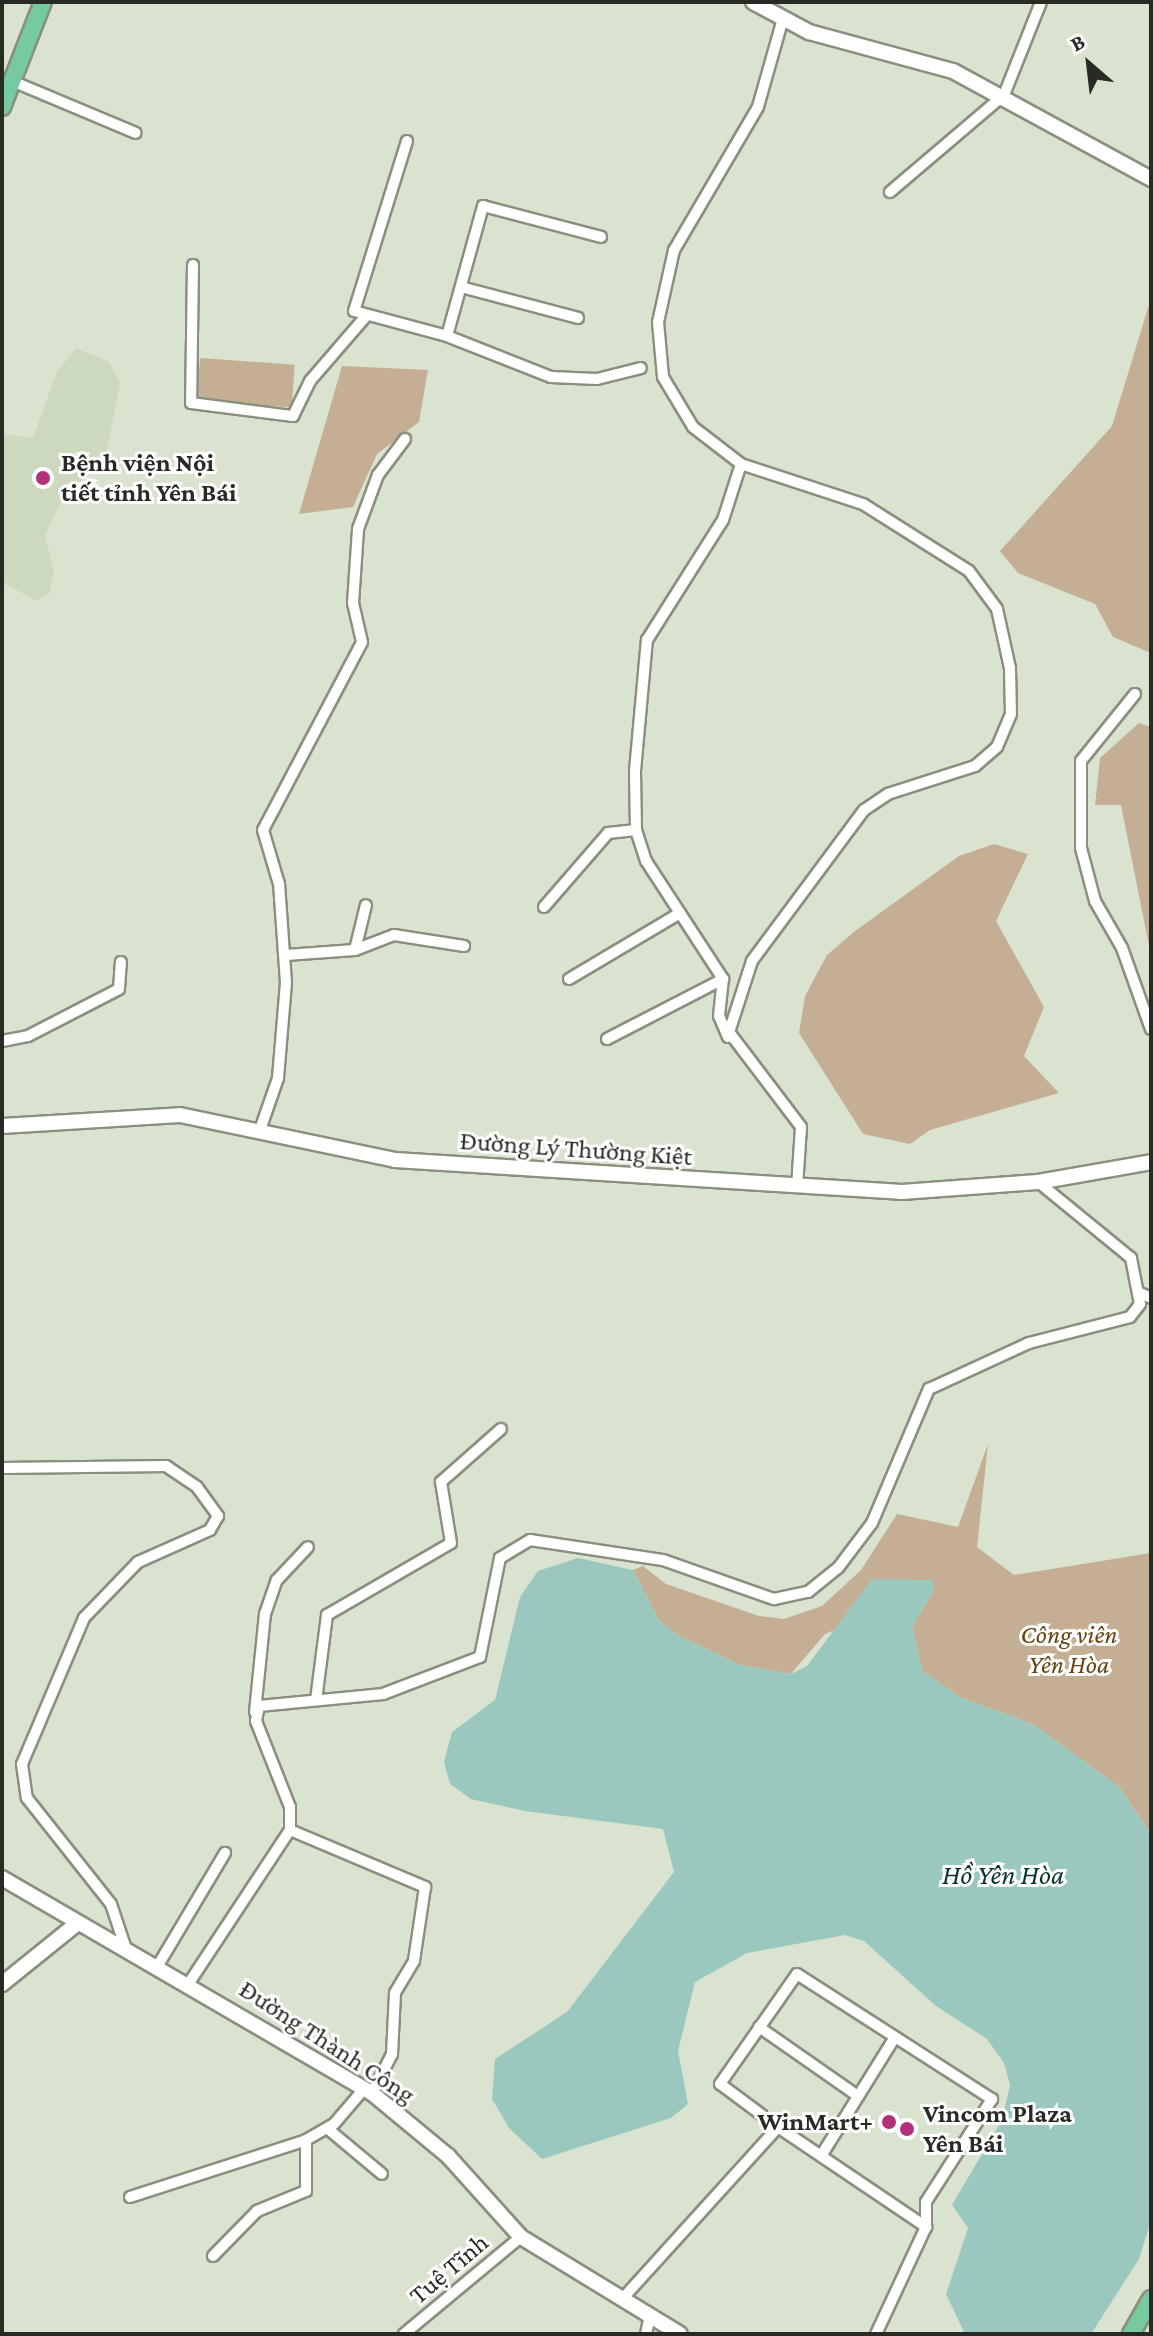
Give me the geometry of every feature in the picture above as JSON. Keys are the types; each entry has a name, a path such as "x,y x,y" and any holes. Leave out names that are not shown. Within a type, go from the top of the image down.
{"main road":[{"path":"2,107 43,2"},
{"path":"753,2 782,22 939,66 1004,95 1151,179"},
{"name":"Đường Lý Thường Kiệt","path":"2,1126 157,1114 260,1130 395,1160 902,1192 1038,1182 1151,1162"},
{"name":"Đường Thành Công","path":"2,1878 74,1926 189,1983 368,2091 448,2156 521,2237 624,2297 680,2334"},
{"path":"2,1984 74,1926"},
{"path":"1131,2334 1151,2299"}],"street":[{"path":"890,192 1004,95 1041,2"},
{"path":"732,1040 730,1017 764,940 857,819 888,794 975,766 997,747 1011,714 1002,622 969,571 863,504 741,464 693,427 671,395 658,322 684,225 758,107 782,22"},
{"path":"12,81 136,133"},
{"path":"407,141 354,311 447,336 551,377 597,379 641,368"},
{"path":"447,336 483,206 601,237"},
{"path":"193,265 191,403 293,416 310,381 367,315"},
{"path":"461,287 578,318"},
{"path":"260,1130 282,1052 286,955 279,884 263,830 362,642 353,603 358,529 378,475 405,439"},
{"path":"741,464 723,520 644,650 636,830 680,913 723,979 719,1016 732,1040 801,1127 797,1187"},
{"path":"1135,694 1081,761 1081,848 1095,901 1122,948 1151,1029"},
{"path":"544,907 608,833 636,830"},
{"path":"355,950 366,905"},
{"path":"569,979 680,913"},
{"path":"286,955 355,950 394,935 464,946"},
{"path":"2,1041 39,1031 119,989 121,962"},
{"path":"607,1039 723,979"},
{"path":"255,1712 265,1703 383,1694 480,1657 500,1558 530,1540 663,1560 774,1599 808,1592 838,1568 872,1523 929,1389 1029,1343 1130,1317 1146,1295 1131,1258 1038,1182"},
{"path":"316,1700 327,1615 451,1543 441,1482 501,1429"},
{"path":"2,1468 166,1466 197,1487 218,1516 210,1530 138,1562 84,1618 22,1764 27,1798 111,1904 127,1954"},
{"path":"189,1983 290,1830 290,1807 255,1712 265,1614 277,1580 308,1547"},
{"path":"130,2197 306,2140 328,2129 368,2091 392,2054 395,1993 414,1961 425,1887 290,1830"},
{"path":"157,1967 225,1853"},
{"path":"876,2334 926,2227 926,2202 992,2099 797,1974 720,2084 926,2227"},
{"path":"759,2027 858,2096"},
{"path":"821,2156 895,2037"},
{"path":"624,2297 778,2127"},
{"path":"328,2129 382,2174"},
{"path":"213,2256 257,2211 306,2191 306,2140"},
{"name":"Tuệ Tĩnh","path":"404,2334 521,2237"},
{"path":"646,2334 650,2315"}],"shaded area":[{"name":"Bệnh viện Nội tiết tỉnh Yên Bái","path":"76,348 109,362 120,383 106,456 62,500 45,535 54,571 49,594 35,601 2,581 2,434 33,438 57,372"}],"green space":[{"path":"1151,298 1151,653 1113,637 1095,604 1018,573 1000,551 1112,426"},
{"path":"200,358 295,365 292,408 197,401"},
{"path":"342,366 428,370 419,422 377,454 353,507 299,514"},
{"path":"1139,723 1151,727 1151,956 1121,805 1095,805 1100,758"},
{"path":"994,844 1028,854 996,921 1044,1007 1024,1056 1059,1093 930,1130 910,1144 863,1134 799,1033 805,996 827,955 855,931 959,856"},
{"name":"Công viên Yên Hòa","path":"988,1444 977,1547 1014,1575 1151,1553 1151,1834 1119,1787 1034,1725 960,1697 922,1671 912,1627 934,1589 825,1634 791,1674 740,1665 679,1636 659,1621 633,1570 643,1566 666,1584 759,1616 784,1619 822,1606 861,1570 897,1514 958,1527"}],"water":[{"name":"Hồ Yên Hòa","path":"578,1558 633,1570 659,1621 679,1636 740,1665 791,1674 807,1666 872,1579 932,1580 934,1589 912,1627 922,1671 960,1697 1034,1725 1119,1787 1151,1834 1151,2221 1139,2259 1091,2334 965,2334 946,2294 968,2228 952,2205 1002,2120 1010,2085 1004,2063 987,2039 936,2006 864,1941 845,1935 747,1953 695,1982 678,2051 688,2104 671,2118 542,2159 509,2128 492,2099 495,2059 567,2012 674,1872 663,1829 525,1811 471,1799 450,1784 444,1762 452,1732 495,1700 520,1597 538,1571"}],"place":[{"name":"Bệnh viện Nội tiết tỉnh Yên Bái","path":"43,478"},
{"name":"WinMart+","path":"889,2122"},
{"name":"Vincom Plaza Yên Bái","path":"907,2129"}]}
